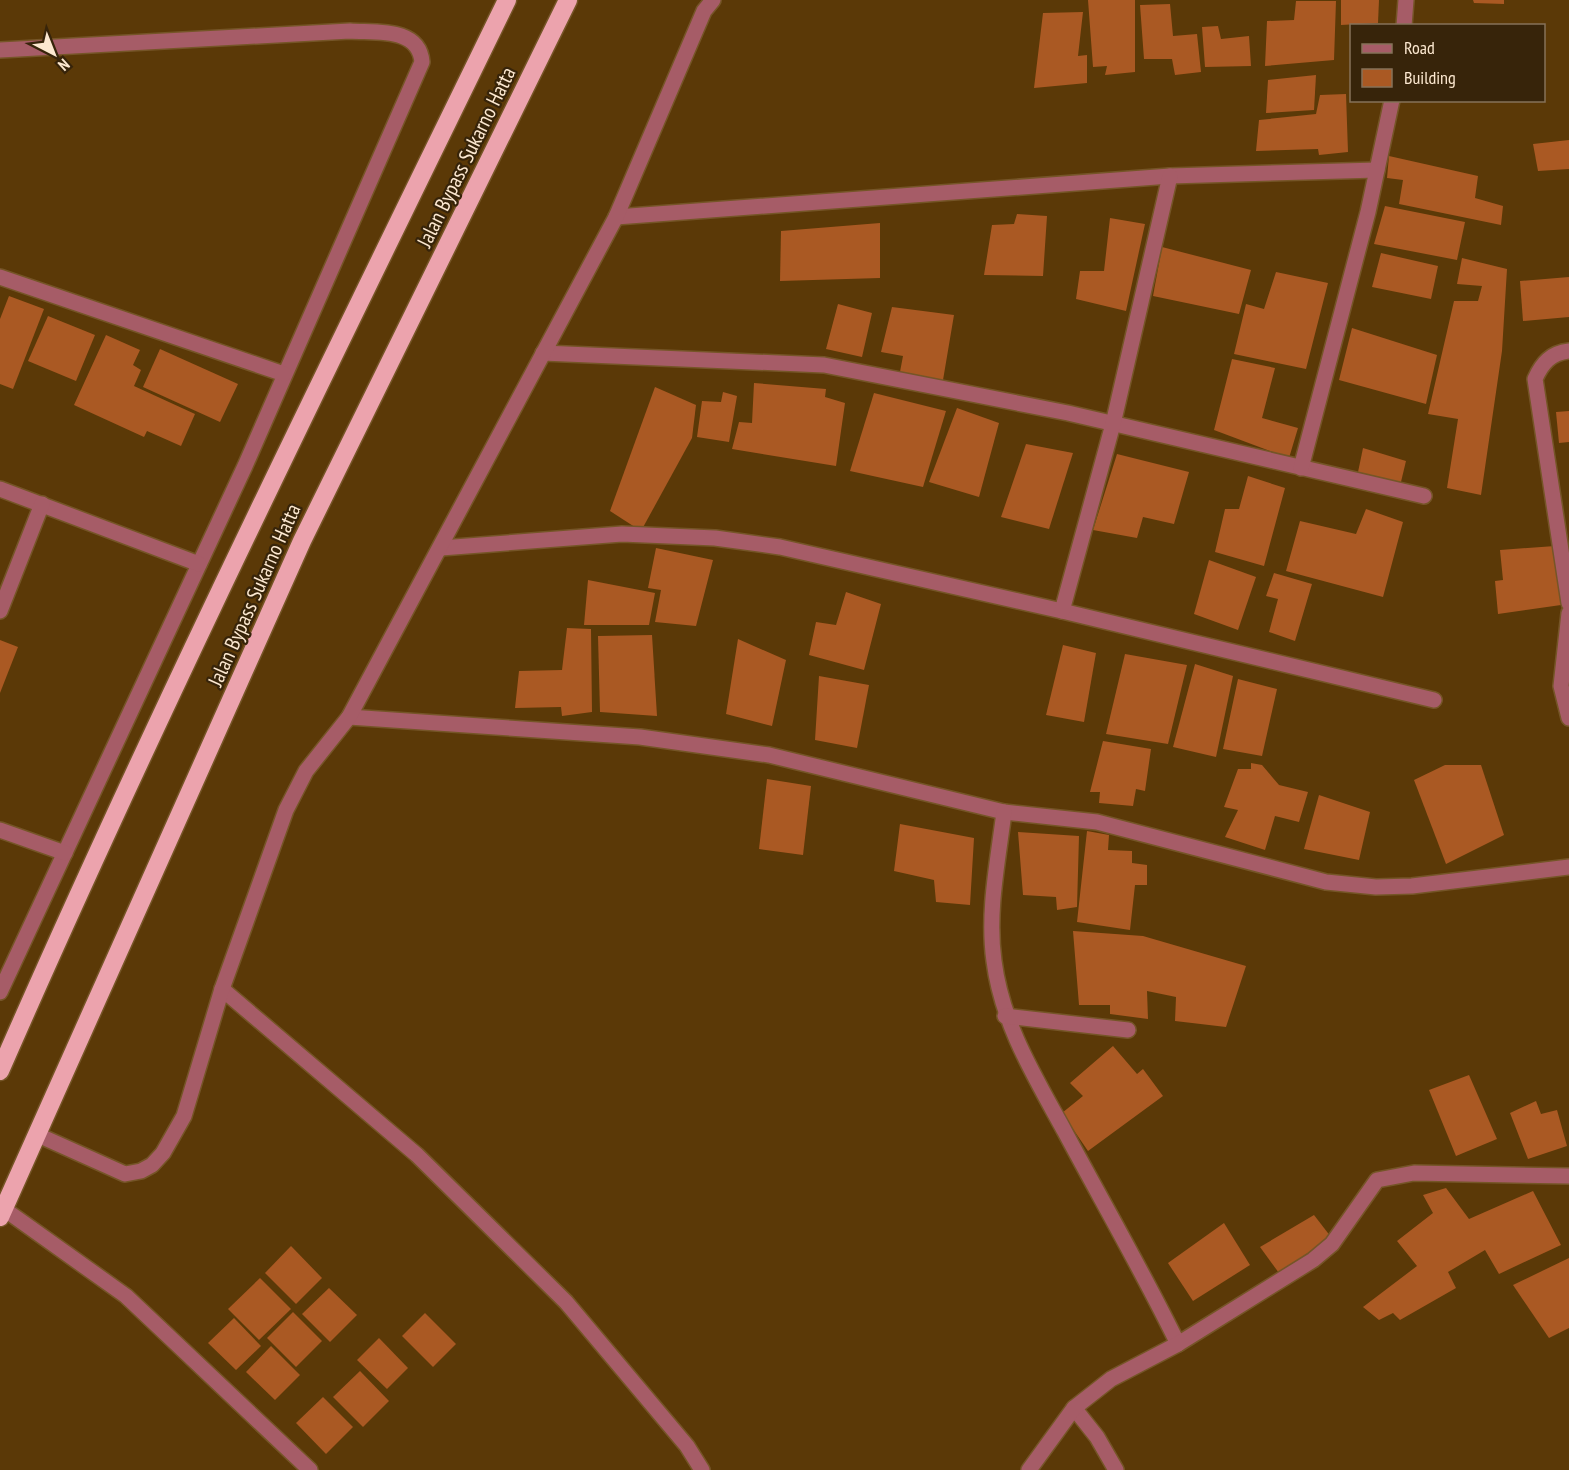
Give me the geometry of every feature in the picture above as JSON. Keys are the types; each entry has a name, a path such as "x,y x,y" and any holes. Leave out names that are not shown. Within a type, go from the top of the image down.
{"highway":[{"name":"Jalan Bypass Sukarno Hatta","path":"0,1071 79,889 260,502 507,0"},
{"name":"Jalan Bypass Sukarno Hatta","path":"2,1213 302,541 568,0"}],"street":[{"path":"38,1135 120,1173 132,1174 152,1165 174,1137 184,1116 222,989 286,810 306,771 349,717 616,217 704,11 713,0"},
{"path":"1404,24 1406,0"},
{"path":"0,50 350,31 397,34 416,44 421,52 420,71 245,466 0,992"},
{"path":"1301,468 1377,170 1392,102"},
{"path":"616,217 1170,176 1377,170"},
{"path":"1062,610 1113,424 1170,176"},
{"path":"0,277 284,374"},
{"path":"1569,351 1561,352 1542,363 1535,379 1569,603"},
{"path":"543,352 824,364 1113,424 1424,496"},
{"path":"0,489 199,564"},
{"path":"0,611 42,504"},
{"path":"441,548 622,534 715,538 780,547 1062,610 1434,700"},
{"path":"1569,613 1567,650 1561,686 1569,718"},
{"path":"349,717 687,742 769,755 1004,812 1097,822 1326,882 1376,887 1412,886 1569,867"},
{"path":"1004,812 992,917 994,961 1005,1016 1027,1062 1146,1279 1178,1344"},
{"path":"0,830 65,853"},
{"path":"222,989 417,1155 566,1302 687,1446 702,1470"},
{"path":"1005,1016 1128,1030"},
{"path":"1029,1470 1074,1408 1111,1379 1178,1344 1313,1260 1332,1244 1377,1180 1414,1173 1569,1176"},
{"path":"2,1213 126,1296 310,1470"},
{"path":"1074,1408 1097,1437 1116,1470"}],"building":[{"path":"1088,0 1135,0 1135,72 1105,75 1107,66 1093,67"},
{"path":"1341,0 1379,0 1378,23 1341,25"},
{"path":"1473,0 1504,0 1504,4 1474,3"},
{"path":"1296,1 1336,1 1334,60 1265,66 1267,21 1294,20"},
{"path":"1170,4 1173,36 1197,34 1201,72 1175,75 1172,59 1144,59 1140,5"},
{"path":"1083,12 1078,56 1087,55 1087,83 1034,88 1043,13"},
{"path":"1218,26 1221,39 1249,36 1251,66 1205,67 1202,27"},
{"path":"1316,75 1314,110 1266,113 1268,80"},
{"path":"1346,94 1348,152 1319,155 1318,149 1256,151 1259,120 1316,114 1320,95"},
{"path":"1569,140 1569,169 1538,171 1533,144"},
{"path":"1389,156 1478,176 1475,198 1503,206 1501,225 1399,204 1403,180 1387,178"},
{"path":"1385,206 1465,222 1457,260 1374,244"},
{"path":"1017,214 1047,216 1043,276 984,275 992,225 1014,224"},
{"path":"1110,218 1145,224 1126,311 1076,299 1080,271 1104,271"},
{"path":"880,223 880,278 780,281 781,231"},
{"path":"1162,247 1251,270 1239,314 1153,296"},
{"path":"1381,253 1438,266 1431,299 1372,287"},
{"path":"1462,258 1507,269 1502,351 1481,495 1447,488 1458,419 1428,414 1454,301 1478,301 1482,286 1457,284"},
{"path":"1276,272 1328,283 1306,369 1234,354 1246,304 1264,309"},
{"path":"1569,277 1569,317 1523,321 1520,281"},
{"path":"9,296 44,309 13,389 0,384 0,319"},
{"path":"838,304 872,313 862,357 826,349"},
{"path":"892,307 954,315 942,386 899,377 903,356 881,352"},
{"path":"48,316 95,335 76,381 28,361"},
{"path":"1352,328 1437,355 1426,404 1339,380"},
{"path":"106,335 140,350 133,365 141,370 134,386 195,414 181,446 147,431 144,437 74,405"},
{"path":"160,349 238,384 220,422 143,387"},
{"path":"1232,359 1275,368 1262,418 1298,428 1289,458 1214,430"},
{"path":"754,383 826,389 825,397 845,403 836,466 732,449 739,422 752,423"},
{"path":"655,387 696,405 692,438 641,531 610,511"},
{"path":"723,392 737,396 729,442 697,437 702,401 721,402"},
{"path":"874,393 946,411 923,487 850,471"},
{"path":"957,408 999,423 979,497 929,482"},
{"path":"1569,411 1569,442 1559,443 1556,412"},
{"path":"1026,444 1073,453 1049,529 1001,517"},
{"path":"1363,448 1406,461 1400,486 1357,477"},
{"path":"1117,454 1189,472 1174,524 1143,517 1137,538 1093,530"},
{"path":"1248,476 1285,488 1264,566 1215,552 1225,509 1239,509"},
{"path":"1366,509 1403,522 1383,597 1286,571 1300,521 1356,534"},
{"path":"1555,546 1561,605 1498,614 1495,581 1503,580 1500,550"},
{"path":"656,548 713,560 696,626 655,622 661,590 648,588"},
{"path":"1209,560 1256,577 1238,630 1194,614"},
{"path":"1274,573 1312,584 1295,641 1269,632 1278,599 1266,596"},
{"path":"588,580 655,593 649,625 584,625"},
{"path":"846,592 881,604 864,670 809,655 816,622 836,625"},
{"path":"567,628 591,629 592,712 562,716 561,707 515,708 519,671 562,670"},
{"path":"652,635 657,716 600,712 598,636"},
{"path":"738,639 786,660 772,726 726,714"},
{"path":"0,640 18,647 0,693"},
{"path":"1063,645 1096,653 1084,722 1046,715"},
{"path":"1125,654 1187,665 1168,744 1106,734"},
{"path":"1195,664 1233,676 1216,757 1173,747"},
{"path":"819,676 869,685 857,748 815,740"},
{"path":"1238,679 1277,689 1262,756 1223,749"},
{"path":"1103,741 1151,749 1145,791 1136,789 1133,806 1099,803 1100,792 1090,792"},
{"path":"1251,763 1262,765 1279,785 1308,792 1299,822 1275,816 1265,850 1225,837 1238,810 1224,807 1238,769 1251,769"},
{"path":"1445,765 1481,765 1504,835 1446,864 1414,780"},
{"path":"767,779 811,786 803,855 759,849"},
{"path":"1319,795 1370,812 1359,860 1304,849"},
{"path":"900,824 974,838 970,905 936,902 934,880 894,871"},
{"path":"1087,831 1109,835 1108,850 1132,851 1132,863 1147,865 1147,885 1135,885 1130,930 1077,922"},
{"path":"1018,832 1079,836 1077,907 1057,910 1056,897 1023,895"},
{"path":"1073,931 1143,936 1246,966 1226,1027 1175,1021 1176,997 1147,991 1148,1019 1110,1014 1110,1005 1079,1005"},
{"path":"1113,1046 1137,1074 1143,1069 1163,1096 1088,1151 1062,1113 1083,1096 1070,1083"},
{"path":"1469,1075 1497,1139 1456,1156 1429,1090"},
{"path":"1536,1101 1541,1114 1557,1110 1567,1146 1528,1159 1510,1113"},
{"path":"1446,1188 1469,1219 1533,1191 1561,1245 1499,1274 1485,1250 1448,1272 1456,1288 1400,1320 1393,1313 1379,1320 1363,1307 1417,1266 1397,1241 1433,1213 1423,1195"},
{"path":"1314,1215 1331,1237 1279,1273 1260,1247"},
{"path":"1224,1223 1250,1265 1193,1301 1168,1263"},
{"path":"291,1246 322,1278 296,1304 265,1273"},
{"path":"1569,1258 1569,1328 1549,1338 1513,1285"},
{"path":"260,1278 291,1309 259,1340 228,1309"},
{"path":"329,1288 357,1315 330,1342 302,1314"},
{"path":"293,1312 322,1341 296,1367 267,1338"},
{"path":"425,1313 456,1344 433,1367 402,1336"},
{"path":"234,1318 261,1346 236,1370 208,1343"},
{"path":"379,1338 408,1368 387,1389 357,1360"},
{"path":"271,1346 300,1375 275,1400 246,1372"},
{"path":"360,1371 389,1401 363,1427 333,1397"},
{"path":"323,1397 353,1427 326,1454 296,1423"}]}
